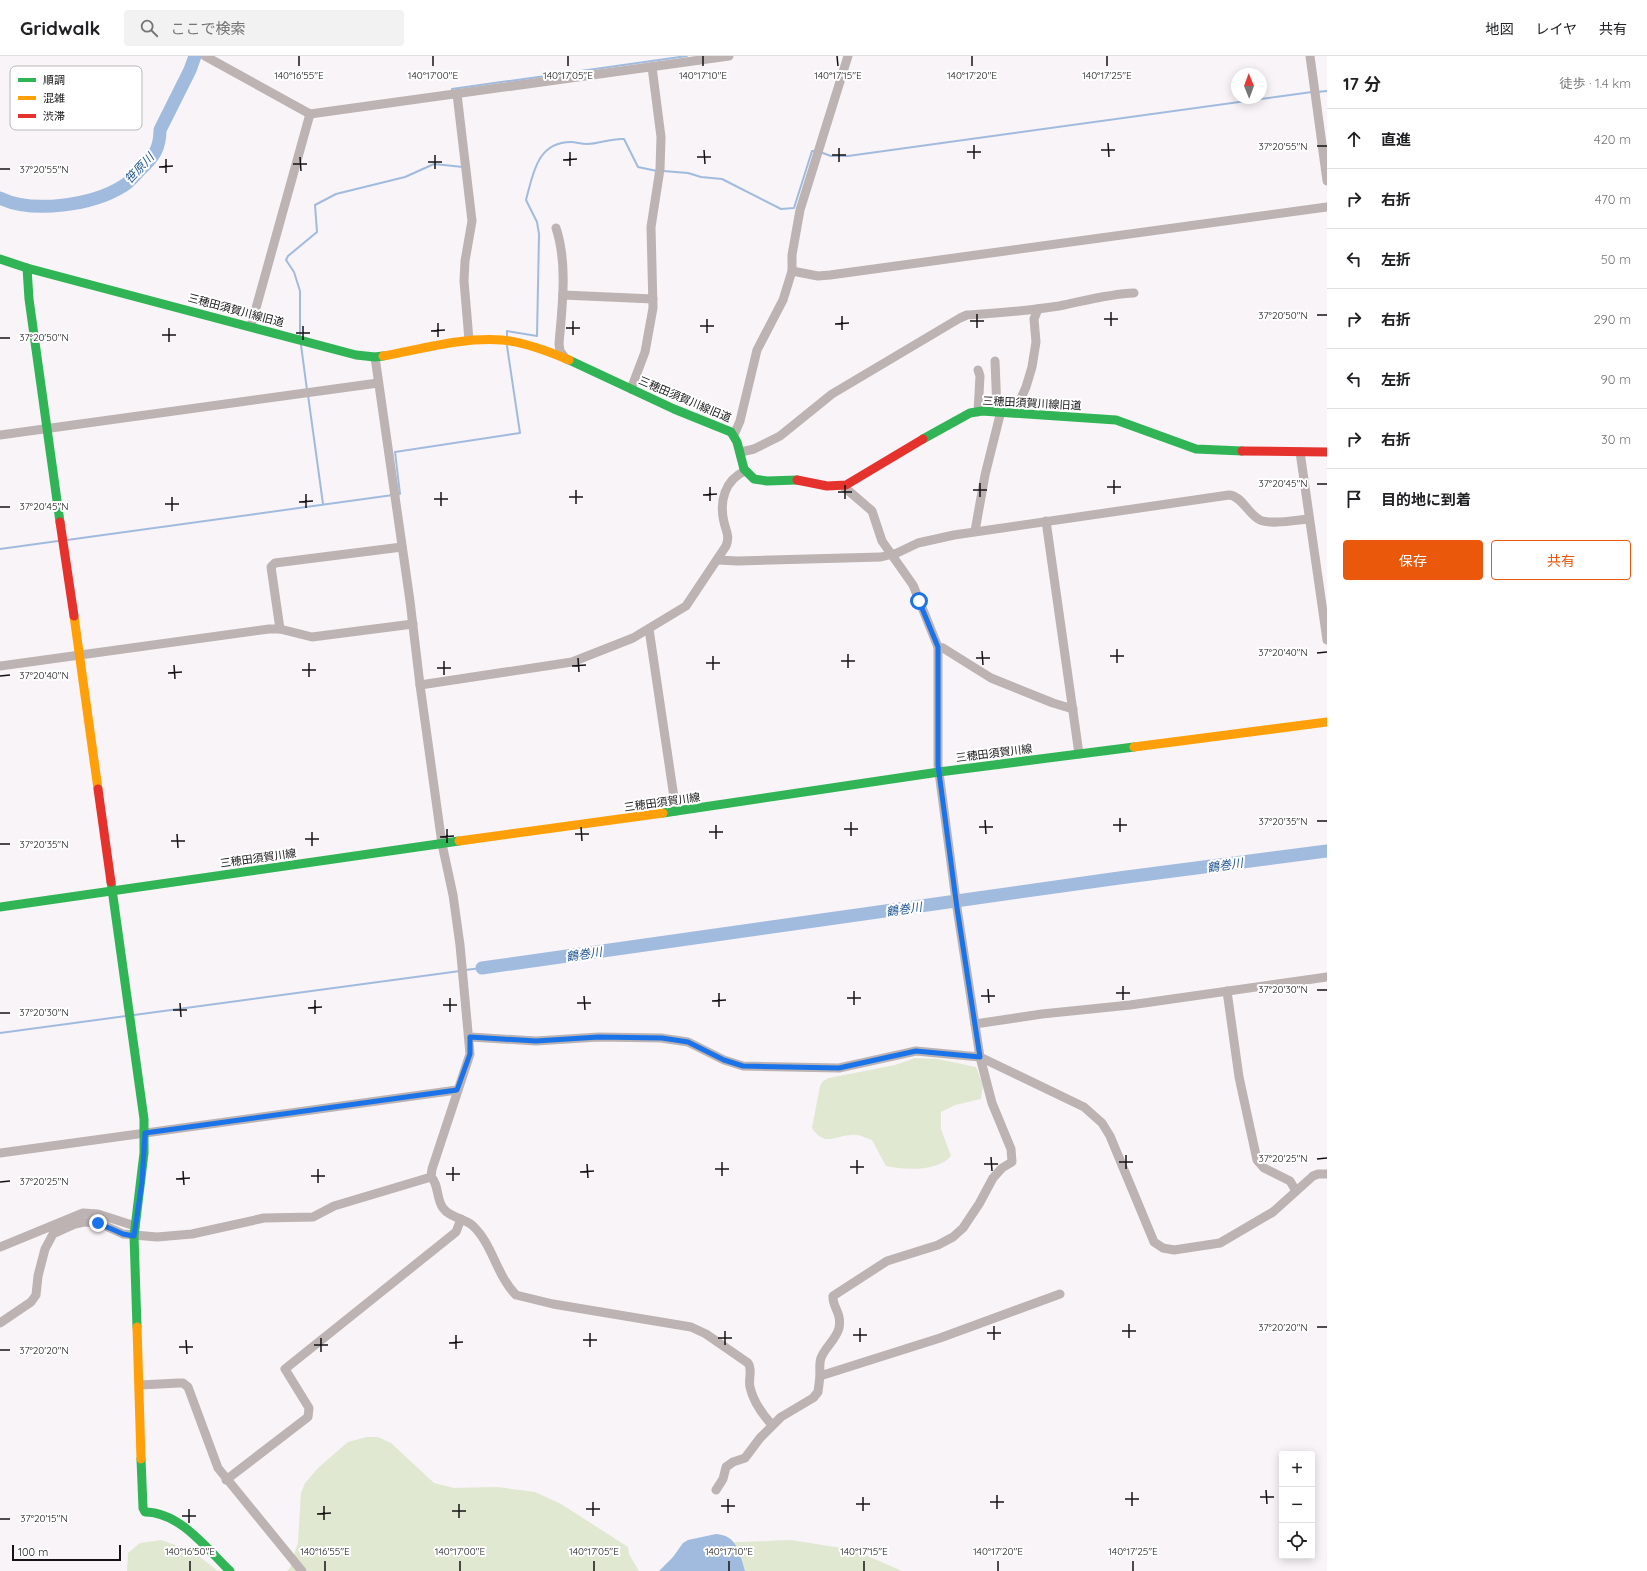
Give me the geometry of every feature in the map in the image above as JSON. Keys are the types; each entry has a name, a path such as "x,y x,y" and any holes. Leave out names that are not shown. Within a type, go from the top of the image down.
{"street":[{"path":"209,58 310,114 729,56"},
{"path":"734,435 742,413 757,350 783,300 792,271 792,255 800,210 848,56"},
{"path":"1310,56 1327,181"},
{"path":"631,389 645,352 652,318 653,299 651,227 660,169 661,137 652,67"},
{"path":"457,94 472,221 465,260 464,281 469,340"},
{"path":"251,326 310,114"},
{"path":"792,271 818,276 830,275 1327,207"},
{"path":"556,228 560,240 562,295 559,344 560,351 566,359"},
{"name":"三穂田須賀川線旧道","path":"0,259 27,268 356,355 375,357 469,340 502,340 533,346 566,359 674,409 725,429 734,435 741,452 746,471 750,478 757,480 795,480 830,486 842,486 857,480 952,422 978,412 999,411 1116,420 1132,425 1191,450 1327,452"},
{"path":"27,268 29,299 145,1133 142,1182 134,1231 144,1510 146,1512 158,1513 176,1522 199,1541 230,1571"},
{"path":"741,452 754,449 780,436 832,394 967,315 1038,309 1092,298 1134,293"},
{"path":"562,295 653,299"},
{"path":"1015,412 1027,385 1032,367 1036,342 1034,319 1038,309"},
{"path":"375,357 413,624 442,844 453,895 470,1037 470,1054 457,1090 432,1169 431,1177 434,1181 445,1212 471,1225 482,1238 500,1272 516,1295 553,1304 691,1327 706,1334 748,1363 750,1369 750,1387 754,1398 772,1425"},
{"path":"975,532 985,475 999,411 995,361"},
{"path":"978,370 980,376 978,412"},
{"path":"0,435 93,424 160,413 378,383"},
{"path":"1300,452 1308,519 1327,640"},
{"path":"420,685 572,662 633,638 686,606 725,549 729,540 722,516 724,494 730,482 746,471"},
{"path":"716,1490 723,1479 726,1467 733,1462 745,1458 772,1425 792,1410 813,1398 818,1392 821,1357 837,1334 839,1327 840,1316 833,1300 833,1296 887,1261 938,1245 954,1237 963,1228 979,1204 992,1178 1002,1168 1012,1162 1011,1149 992,1103 980,1057 957,908 940,772 938,647 913,585 882,541 876,518 870,507 842,486"},
{"path":"717,560 796,560 881,557 918,543 975,532 1229,495 1234,496 1261,521 1273,522 1308,519"},
{"path":"1046,521 1080,754"},
{"path":"280,629 271,567 275,563 402,547"},
{"path":"0,666 248,632 280,629 312,637 413,624"},
{"path":"649,629 676,812"},
{"path":"938,647 943,648 991,678 1052,703 1073,709"},
{"name":"三穂田須賀川線","path":"0,907 676,812 940,772 1327,722"},
{"path":"975,1024 1042,1014 1130,1005 1327,977"},
{"path":"1227,991 1239,1077 1257,1160 1264,1168 1290,1181 1296,1191"},
{"path":"470,1037 536,1041 599,1037 662,1038 688,1042 724,1060 743,1066 839,1068 916,1051 980,1057 1067,1097 1084,1107 1102,1123 1110,1136 1154,1242 1163,1248 1174,1250 1185,1250 1220,1243 1273,1212 1315,1174 1327,1174"},
{"path":"0,1153 457,1090"},
{"path":"0,1247 83,1213 102,1215 134,1231 157,1237 192,1234 264,1218 313,1218 334,1206 431,1177"},
{"path":"226,1480 308,1417 309,1408 285,1369 456,1232 461,1219"},
{"path":"0,1323 31,1302 36,1295 38,1276 45,1249 52,1234 75,1224 91,1222 105,1225 123,1234 134,1231"},
{"path":"820,1376 940,1338 1060,1294"},
{"path":"140,1385 185,1384 216,1463 226,1480 302,1571"}],"green space":[{"path":"915,1058 938,1059 976,1067 983,1085 981,1099 955,1105 941,1112 941,1129 951,1156 945,1161 938,1165 911,1169 886,1166 872,1140 854,1135 825,1139 816,1134 812,1128 820,1086 823,1081 829,1078 895,1065"},
{"path":"367,1437 378,1437 391,1443 434,1483 454,1488 497,1487 535,1492 561,1504 628,1547 629,1554 639,1571 287,1571 290,1568 298,1542 301,1493 305,1483 318,1468 348,1442"},
{"path":"161,1540 192,1551 218,1571 127,1571 128,1553 140,1543"},
{"path":"791,1540 854,1550 902,1571 683,1571 718,1543"}],"water":[{"path":"716,1534 723,1535 733,1542 739,1552 745,1571 659,1571 673,1557 683,1543 688,1540"}],"waterway":[{"name":"笹原川","path":"0,198 29,206 63,205 96,198 110,193 126,184 155,152 159,142 160,130 190,70 195,56"},
{"path":"452,92 452,89 687,56"},
{"path":"1317,92 1327,91"},
{"path":"820,152 831,156 848,156 1312,92"},
{"path":"507,338 507,331 537,336 539,234 537,222 526,200 534,170 544,153 551,147 560,143 571,142 592,144 614,139 624,139 638,167 657,171"},
{"path":"663,171 688,173 701,177 722,179 781,209 794,208 812,151 816,151"},
{"path":"300,337 300,291 294,272 286,260 288,256 317,232 315,205 336,194 405,177 434,164 463,167"},
{"path":"301,345 307,390"},
{"path":"397,495 400,494 395,452 520,433 507,346"},
{"path":"308,395 323,504"},
{"path":"67,540 393,495"},
{"path":"0,549 58,541"},
{"name":"鶴巻川","path":"482,968 1119,878 1327,851"},
{"path":"465,970 482,968"},
{"path":"134,1015 460,971"},
{"path":"0,1033 126,1016"}],"traffic: fast":[{"path":"0,259 27,268 356,355 375,357 383,356"},
{"path":"27,268 29,299 60,522"},
{"path":"569,360 674,409 731,432 737,442 744,469 754,479 767,481 797,480"},
{"path":"923,439 970,413 982,411 1116,420 1196,449 1242,451"},
{"path":"663,813 939,772 1134,747"},
{"path":"0,907 459,841"},
{"path":"111,882 144,1119 144,1153 134,1236 137,1327"},
{"path":"141,1459 143,1508 145,1512 170,1518 181,1525 192,1533 230,1571"}],"traffic: slow":[{"path":"383,356 442,344 472,340 502,340 545,350 569,360"},
{"path":"74,616 98,789"},
{"path":"1134,747 1327,722"},
{"path":"459,841 663,813"},
{"path":"137,1327 141,1459"}],"traffic: jam":[{"path":"797,480 827,486 846,485 923,439"},
{"path":"1242,451 1327,452"},
{"path":"60,522 74,616"},
{"path":"98,789 111,882"}],"route":[{"path":"98,1223 123,1234 134,1236 142,1182 145,1133 438,1091 457,1090 470,1054 470,1037 536,1041 599,1037 662,1038 688,1042 733,1064 743,1066 839,1068 859,1065 916,1051 980,1057 957,908 938,765 938,647 919,601"}]}
